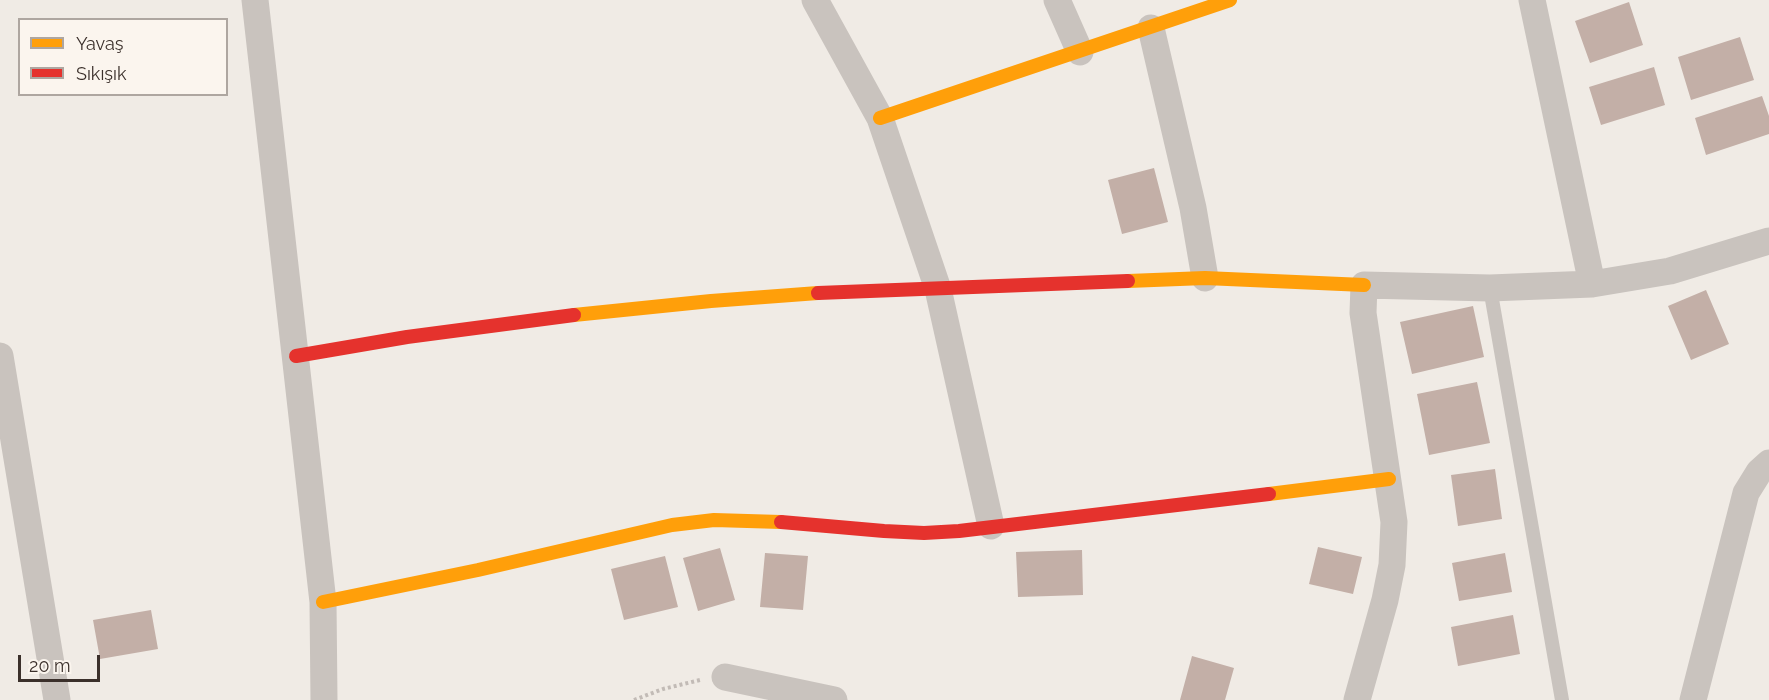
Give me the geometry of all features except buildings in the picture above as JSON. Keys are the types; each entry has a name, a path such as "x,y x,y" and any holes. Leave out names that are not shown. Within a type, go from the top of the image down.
{"street":[{"path":"255,0 323,602 324,700"},
{"path":"815,0 880,118 938,289 991,526"},
{"path":"1058,0 1080,52"},
{"path":"880,118 1230,0"},
{"path":"1532,0 1592,284"},
{"path":"1151,28 1193,208 1205,278"},
{"path":"296,356 407,337 597,312 790,296 1205,278 1490,288 1592,284 1670,271 1769,242"},
{"path":"1357,700 1385,600 1392,565 1394,522 1363,313 1364,285"},
{"path":"0,356 57,700"},
{"path":"1693,700 1746,493 1759,472 1769,463"},
{"path":"323,602 478,570 672,525 714,520 761,520 924,533 959,531 1389,479"},
{"path":"725,677 834,700"}],"lane":[{"path":"1490,288 1562,700"}],"path":[{"path":"634,700 684,683 725,677"}],"traffic: slow":[{"path":"880,118 1230,0"},
{"path":"1128,281 1205,278 1364,285"},
{"path":"574,315 818,293"},
{"path":"1269,494 1389,479"},
{"path":"323,602 478,570 672,525 714,520 781,522"}],"traffic: jam":[{"path":"818,293 1128,281"},
{"path":"296,356 407,337 574,315"},
{"path":"781,522 884,531 924,533 959,531 1269,494"}]}
